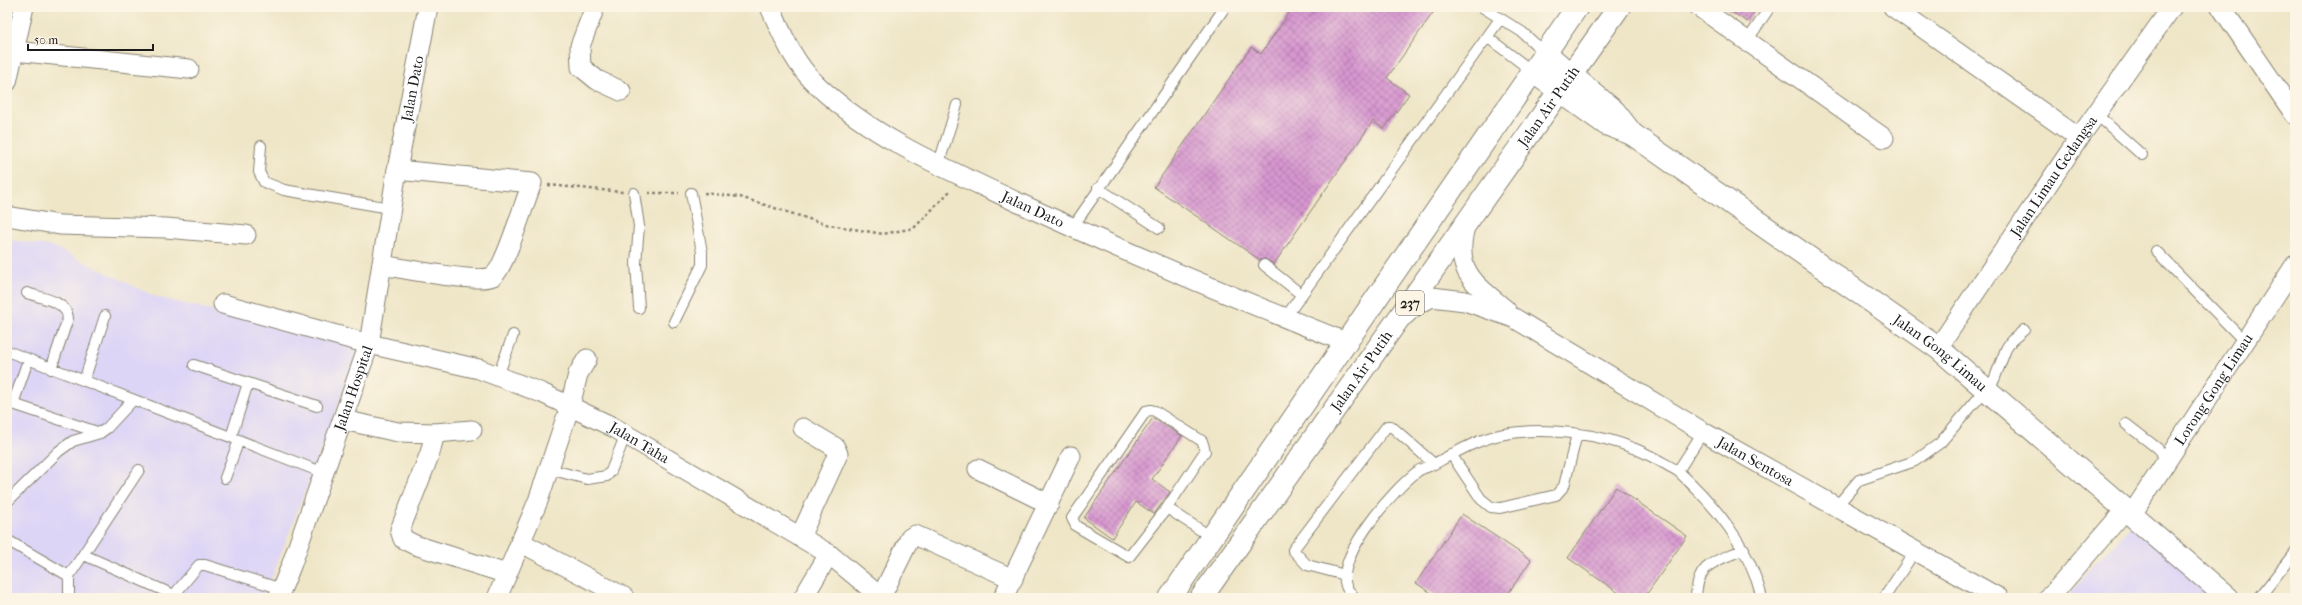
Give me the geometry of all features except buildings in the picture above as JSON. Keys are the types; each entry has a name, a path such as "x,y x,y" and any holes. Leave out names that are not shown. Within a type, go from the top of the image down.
{"main road":[{"name":"Jalan Air Putih","path":"1170,598 1211,537 1348,343 1577,7"},
{"name":"Jalan Air Putih","path":"1201,598 1395,324 1466,220 1619,7"},
{"name":"Jalan Gong Limau","path":"1545,52 1565,83"},
{"name":"Jalan Gong Limau","path":"1532,72 1565,83 1615,112 1632,134 1938,348 2228,598"}],"street":[{"path":"7,82 24,7"},
{"name":"Jalan Dato","path":"396,170 428,7"},
{"path":"595,7 580,46 581,67 597,80 621,91"},
{"name":"Jalan Dato","path":"770,7 797,63 817,85 848,112 880,134 938,166 1072,228 1348,343"},
{"path":"1699,7 1884,138"},
{"path":"1892,7 2079,138"},
{"name":"Jalan Limau Gedangsa","path":"1938,348 2079,138 2172,7"},
{"path":"2221,7 2295,115"},
{"path":"15,51 189,69"},
{"path":"382,264 460,277 486,279 494,275 504,259 532,184 396,170"},
{"name":"Jalan Hospital","path":"280,593 369,344 396,170"},
{"path":"7,216 60,225 166,228 246,235"},
{"path":"1466,220 1462,247 1467,273 1472,281 1514,318"},
{"name":"Lorong Gong Limau","path":"2129,512 2168,460 2295,265"},
{"path":"1395,324 1416,305 1432,297 1465,301 1514,318"},
{"name":"Jalan Taha","path":"223,304 369,344 479,369 570,406 626,434 829,554 881,597"},
{"name":"Jalan Sentosa","path":"1514,318 1703,432 1999,598"},
{"path":"497,598 538,501 570,406 578,374 587,359"},
{"path":"343,420 398,432 435,433 472,430"},
{"path":"800,537 838,454 835,447 803,428"},
{"path":"435,433 430,453 400,530 403,539 415,545 507,574"},
{"path":"1004,598 1071,456"},
{"path":"978,468 1049,504"},
{"path":"2047,598 2052,596 2129,512"},
{"path":"881,597 910,538 915,535 1013,579"},
{"path":"520,542 624,597"},
{"path":"803,598 829,554"}],"lane":[{"path":"1072,228 1098,188 1225,7"},
{"path":"1482,7 1522,32 1545,52"},
{"path":"1747,41 1770,7"},
{"path":"1285,318 1500,19"},
{"path":"1486,38 1532,72"},
{"path":"938,166 957,105"},
{"path":"2096,114 2142,155"},
{"path":"261,146 259,172 264,182 284,190 390,208"},
{"path":"1098,188 1159,228"},
{"path":"634,193 639,226 636,263 639,308"},
{"path":"674,322 702,266 702,252 691,193"},
{"path":"2156,251 2245,342"},
{"path":"1264,265 1302,295"},
{"path":"27,293 56,303 65,308 68,312 68,318 51,369"},
{"path":"84,381 106,316"},
{"path":"1836,507 1859,480 1915,461 1940,443 1985,388 1994,380 2011,341 2024,330"},
{"path":"498,376 514,334"},
{"path":"7,351 324,472"},
{"path":"28,360 10,403 100,433"},
{"path":"194,365 317,406"},
{"path":"225,478 248,383"},
{"path":"7,502 59,451 73,441 100,433 114,421 133,400"},
{"path":"1151,410 1156,411 1202,442 1206,451 1167,508 1129,557 1076,526 1072,518 1146,411 1151,410"},
{"path":"2126,424 2157,448 2168,460"},
{"path":"1345,575 1307,565 1293,550 1387,426 1391,426 1434,464"},
{"path":"1355,598 1346,587 1345,575 1359,540 1380,508 1401,486 1419,470 1434,464 1451,454 1502,434 1536,431 1577,434 1637,450 1678,471 1706,496 1744,549 1762,598"},
{"path":"1678,471 1703,432"},
{"path":"549,469 587,479 607,476 611,471 626,434"},
{"path":"1451,454 1481,500 1491,507 1500,508 1556,495 1564,486 1577,434"},
{"path":"69,598 70,576 139,470"},
{"path":"1167,508 1211,537"},
{"path":"7,540 70,576"},
{"path":"1696,598 1700,574 1709,565 1744,549"},
{"path":"1884,598 1915,550"},
{"path":"2259,598 2295,552"},
{"path":"84,555 174,597 199,565 205,565 280,593"}],"path":[{"path":"532,184 634,193 691,193 740,197 825,224 883,234 914,228 964,177"}],"shaded area":[{"path":"7,239 54,247 156,297 361,345 264,598 7,598"},
{"path":"2133,524 2217,598 2068,598 2092,566"}]}
